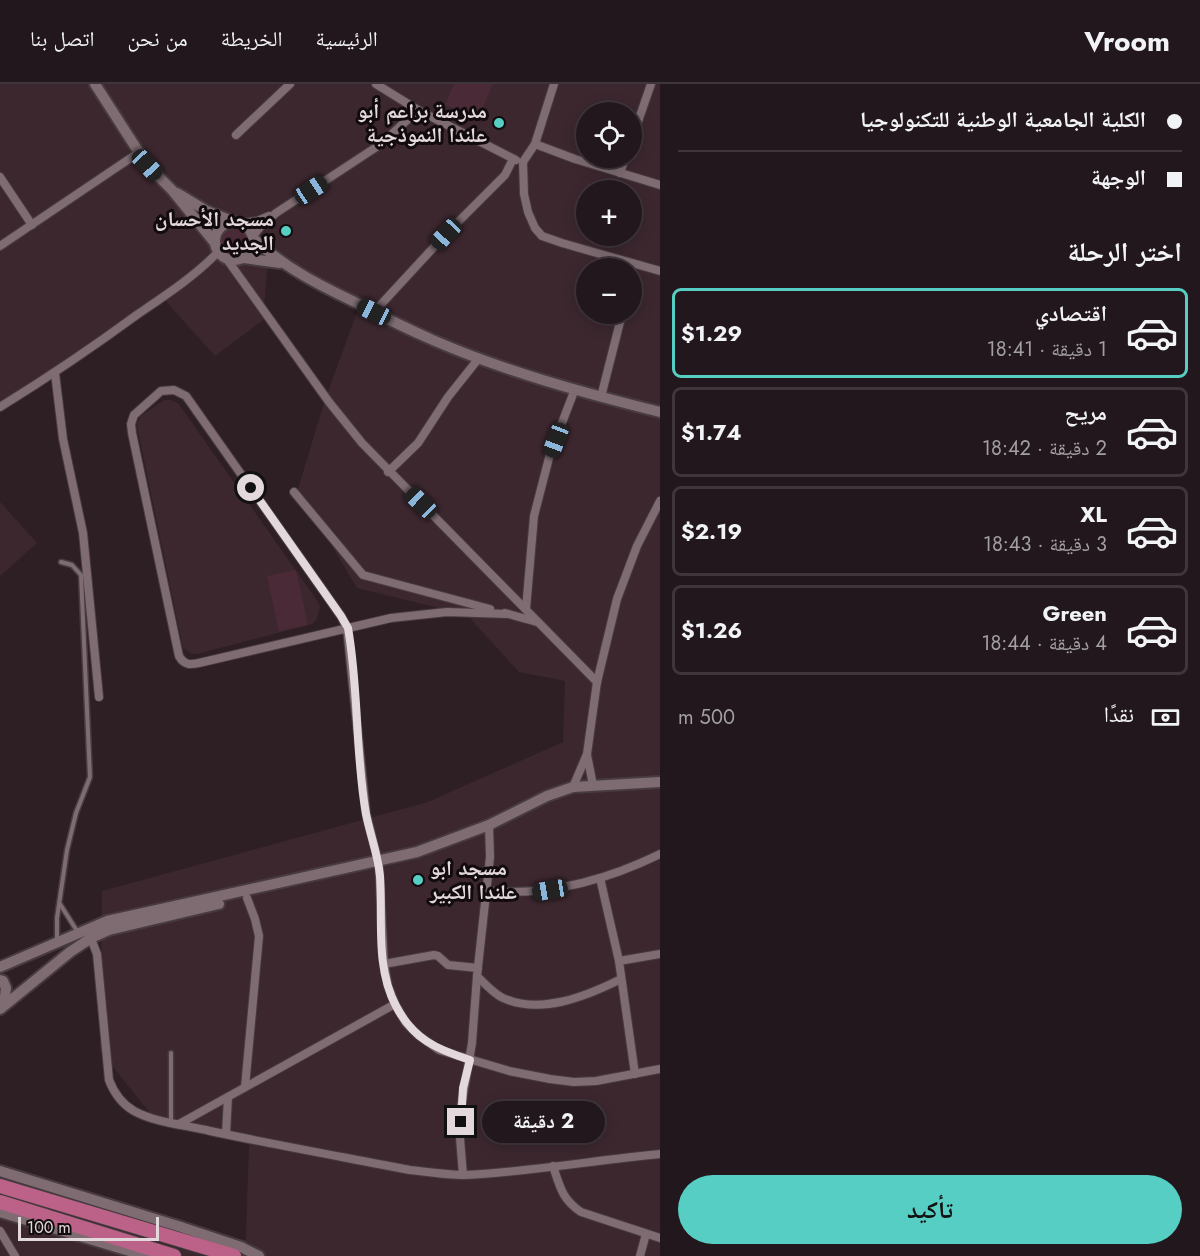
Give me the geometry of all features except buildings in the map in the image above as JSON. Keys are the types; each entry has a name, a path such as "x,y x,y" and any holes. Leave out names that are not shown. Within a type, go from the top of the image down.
{"highway":[{"path":"0,1186 234,1256"},
{"path":"0,1202 174,1256"}],"street":[{"path":"95,84 138,153 172,190 220,251 329,402 362,443 597,682"},
{"path":"237,135 290,84"},
{"path":"376,84 418,110 523,162"},
{"path":"554,84 535,144 523,162 523,184 528,212 535,228 542,236 613,258"},
{"path":"642,110 651,84"},
{"path":"244,258 252,249 253,237 261,226 276,213 381,144 418,110"},
{"path":"535,144 660,184"},
{"path":"0,246 138,153"},
{"path":"374,312 446,234 505,176 513,159"},
{"path":"620,173 622,168"},
{"path":"0,177 32,225"},
{"path":"172,190 207,211 248,228 253,237 288,266 374,312 435,341 478,358 601,397 660,412"},
{"path":"276,213 257,221 227,223 216,235 220,251 238,260 244,258 270,261 288,266"},
{"path":"0,407 56,373 199,270 220,251"},
{"path":"642,266 660,271"},
{"path":"601,397 619,324"},
{"path":"388,472 418,443 448,397 478,358"},
{"path":"56,373 63,439 83,533 99,696"},
{"path":"526,609 534,516 550,454 576,389"},
{"path":"508,614 470,612 419,614 391,618 348,628 199,663 190,665 183,662 179,656 131,424 134,415 161,391 174,390 186,396 348,628 366,813 378,862 384,964 388,986 406,1023 418,1035 440,1050 509,1071 574,1082 596,1081 660,1069"},
{"path":"294,492 363,576 538,622"},
{"path":"573,787 587,754 597,682 625,574 658,511 660,501"},
{"path":"587,754 593,785"},
{"path":"0,967 57,942 247,898 398,857 489,825 547,796 573,787 660,782"},
{"path":"463,1175 460,1138 461,1107 470,1060 491,846 489,825"},
{"path":"486,891 536,892 564,888 600,878 660,854"},
{"path":"2,1007 85,936 120,918 378,862"},
{"path":"600,878 619,961 635,1074"},
{"path":"244,1087 259,936 247,898"},
{"path":"85,936 97,954 109,1080 114,1092 135,1112 226,1134 410,1170 463,1175 660,1154"},
{"path":"619,961 660,954"},
{"path":"384,964 434,955 441,957 448,965 477,972 498,996 512,1002 529,1004 573,999 621,980"},
{"path":"0,980 6,988 2,1007"},
{"path":"175,1123 395,1004"},
{"path":"226,1134 228,1096"},
{"path":"553,1166 562,1192 570,1204 581,1212 660,1238"},
{"path":"0,1171 178,1226 240,1247 259,1256"},
{"path":"0,1212 146,1256"},
{"path":"0,1231 15,1256"},
{"path":"640,1256 646,1234"}],"lane":[{"path":"57,942 57,918 67,850 76,813 90,777 81,574 72,564 61,562"},
{"path":"60,904 85,936"},
{"path":"171,1053 175,1123"}],"shaded area":[{"path":"0,84 660,84 660,1256 0,1256 0,1209 246,1240 249,1141 150,1113 100,1051 102,891 428,802 563,742 565,681 519,672 467,615 357,588 298,489 324,403 359,306 268,257 263,320 215,356 164,299 0,408"},
{"path":"454,84 493,84 478,118 445,105"},
{"path":"235,227 245,231 249,241 245,251 235,255 225,251 221,241 225,231"},
{"path":"164,400 178,403 318,602 320,608 312,624 197,654 192,654 183,648 137,423 141,416"},
{"path":"0,502 37,543 0,576"},
{"path":"296,570 308,625 279,631 267,576"}],"place":[{"name":"مدرسة براعم أبو علندا النموذجية","path":"499,123"},
{"name":"مسجد الأحسان الجديد","path":"286,231"},
{"name":"مسجد ابو علندا الكبير","path":"418,880"}],"route":[{"path":"251,488 348,628 366,813 380,876 382,943 388,986 406,1023 418,1035 440,1050 470,1060 463,1088 461,1122"}]}
